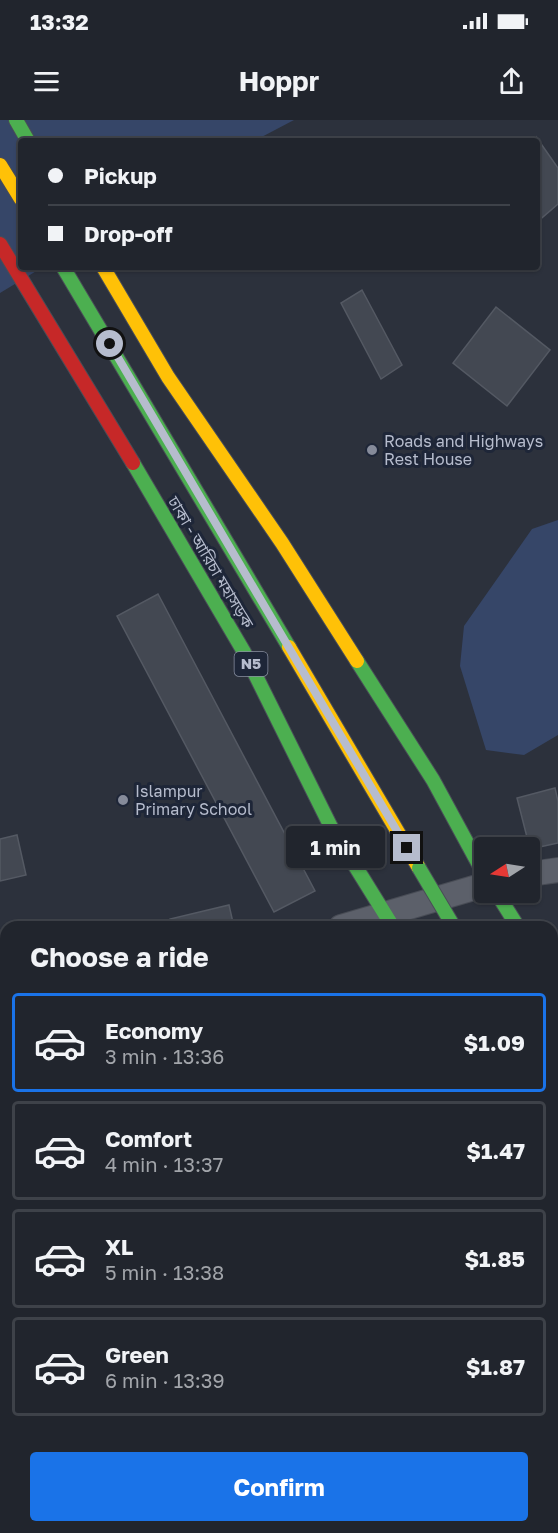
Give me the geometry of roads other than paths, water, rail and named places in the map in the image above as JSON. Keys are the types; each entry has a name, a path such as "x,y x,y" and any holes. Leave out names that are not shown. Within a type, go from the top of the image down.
{"highway":[{"path":"16,120 26,138"},
{"path":"0,165 18,194"},
{"name":"ঢাকা - আরিচা মহাসড়ক","path":"0,244 100,406 244,652 331,827 388,921"},
{"name":"N5","path":"65,270 450,921"},
{"path":"105,270 168,378 282,543 433,780 474,856"},
{"path":"503,903 514,921"}],"street":[{"path":"540,873 558,870"},
{"path":"388,921 474,889"}],"water":[{"path":"0,120 294,120 260,138 18,138 18,270 38,270 0,293"},
{"path":"558,520 558,735 524,755 486,750 460,666 464,626 532,529"}],"place":[{"name":"Roads and Highways Rest House","path":"372,450"},
{"name":"Islampur Primary School","path":"123,800"}]}
